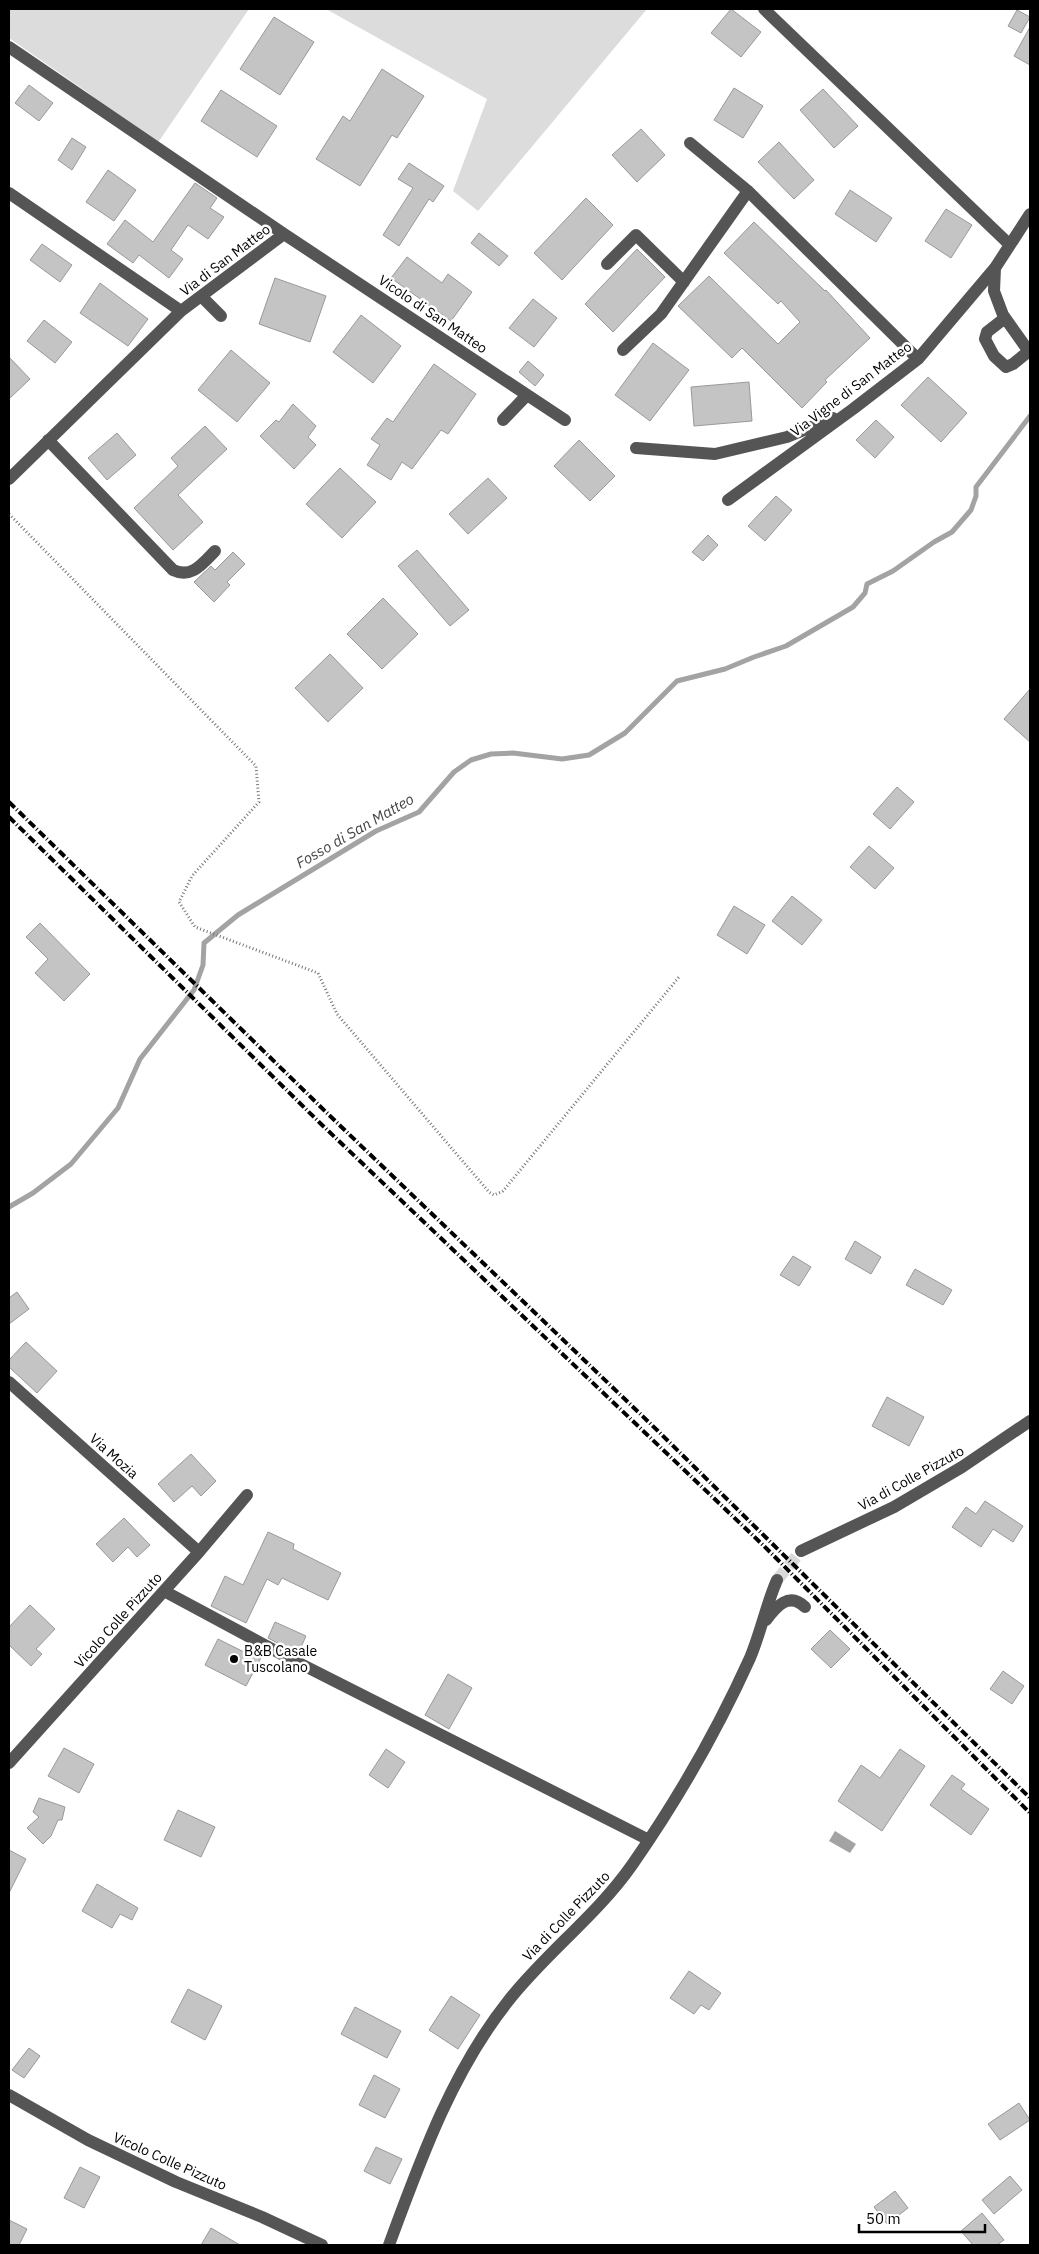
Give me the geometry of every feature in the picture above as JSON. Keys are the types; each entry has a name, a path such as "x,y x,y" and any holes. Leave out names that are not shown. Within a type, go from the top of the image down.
{"street":[{"path":"764,9 1010,245"},
{"name":"Via di San Matteo","path":"9,48 284,234 181,312 9,478"},
{"path":"690,143 748,191 918,359"},
{"path":"624,350 661,314 748,191"},
{"path":"9,193 181,312"},
{"name":"Via Vigne di San Matteo","path":"728,500 853,410 918,359 995,268 1030,214"},
{"name":"Vicolo di San Matteo","path":"284,234 565,420"},
{"path":"607,264 636,235 684,282"},
{"path":"995,268 994,291 1005,318 1030,352 1006,367 994,356 985,339 987,332 1005,318"},
{"path":"201,296 221,316"},
{"path":"503,420 527,395"},
{"path":"636,448 715,454 787,437 853,410"},
{"path":"48,440 173,570 180,574 188,573 198,568 215,551"},
{"name":"Via Mozia","path":"9,1382 199,1552"},
{"name":"Via di Colle Pizzuto","path":"800,1551 894,1507 970,1462 1030,1422"},
{"name":"Vicolo Colle Pizzuto","path":"9,1763 199,1552 247,1494"},
{"name":"Via di Colle Pizzuto","path":"389,2245 438,2123 481,2038 534,1970 610,1894 649,1840 700,1759 750,1658 777,1580"},
{"path":"164,1591 280,1658 649,1840"},
{"path":"762,1626 775,1608 787,1600 797,1600 805,1607"},
{"name":"Vicolo Colle Pizzuto","path":"9,2095 106,2149 176,2182 262,2217 322,2245"}],"path":[{"path":"9,514 256,766 259,802 192,876 179,902 195,926 318,973 337,1014 489,1192 494,1195 503,1191 679,977"}],"shaded area":[{"path":"9,9 249,9 155,147 87,92 9,38"},
{"path":"326,9 647,9 478,211 453,191 487,99"},
{"path":"835,1831 856,1844 850,1853 829,1841"}],"building":[{"path":"731,9 761,32 741,57 711,33"},
{"path":"1017,10 1030,17 1021,33 1008,26"},
{"path":"274,17 314,42 280,95 240,69"},
{"path":"1030,27 1030,65 1014,56"},
{"path":"382,69 424,96 397,138 392,135 360,186 316,159 343,116 350,121"},
{"path":"29,85 53,103 39,121 15,103"},
{"path":"734,88 763,106 743,138 714,120"},
{"path":"823,89 858,126 834,148 800,110"},
{"path":"221,90 277,126 257,157 201,121"},
{"path":"641,129 665,155 637,182 612,155"},
{"path":"72,138 86,147 72,170 58,160"},
{"path":"779,142 814,180 794,199 758,162"},
{"path":"409,163 444,186 433,202 429,199 399,246 383,235 413,188 398,179"},
{"path":"108,170 136,190 114,221 86,202"},
{"path":"195,183 217,198 210,208 224,217 208,239 188,225 171,250 183,259 169,278 139,255 133,263 107,244 125,220 153,242"},
{"path":"850,190 892,218 876,242 835,214"},
{"path":"586,198 613,225 562,280 534,253"},
{"path":"946,209 972,225 951,258 925,241"},
{"path":"754,222 826,290 870,338 825,380 827,382 802,408 742,348 732,358 678,306 709,276 778,344 800,322 781,301 778,304 724,253"},
{"path":"479,233 508,256 499,266 471,243"},
{"path":"42,244 72,265 60,282 30,260"},
{"path":"637,249 665,277 613,332 585,304"},
{"path":"407,257 442,283 448,274 472,292 451,321 391,278"},
{"path":"275,278 326,296 310,342 259,324"},
{"path":"100,283 148,319 128,346 80,313"},
{"path":"533,299 557,318 534,347 509,328"},
{"path":"361,315 401,346 373,383 333,352"},
{"path":"44,320 72,342 55,363 27,341"},
{"path":"653,343 689,370 650,421 615,395"},
{"path":"231,350 270,383 237,422 198,390"},
{"path":"9,357 30,379 9,399"},
{"path":"528,361 544,375 535,386 519,372"},
{"path":"434,364 476,394 448,434 441,430 412,469 402,462 391,480 367,465 380,445 371,439 387,418 393,422"},
{"path":"928,377 967,413 941,442 901,405"},
{"path":"749,382 752,421 694,426 691,387"},
{"path":"293,404 316,426 308,437 316,445 294,469 260,436 276,420 279,422"},
{"path":"876,420 894,437 875,458 856,440"},
{"path":"205,426 227,449 178,495 203,522 173,550 134,508 178,466 171,458"},
{"path":"117,433 136,455 107,480 88,458"},
{"path":"579,440 615,476 590,501 554,466"},
{"path":"340,468 376,502 342,538 306,504"},
{"path":"488,478 507,498 468,534 449,514"},
{"path":"776,496 792,510 765,541 748,526"},
{"path":"708,535 718,545 703,561 692,552"},
{"path":"417,550 469,610 450,626 398,566"},
{"path":"233,552 245,564 227,582 230,585 214,602 194,582 211,566 215,570"},
{"path":"383,598 418,634 382,669 347,634"},
{"path":"330,654 363,688 328,722 295,688"},
{"path":"1030,689 1030,742 1004,719"},
{"path":"897,787 914,802 890,829 873,814"},
{"path":"869,846 894,868 875,889 850,867"},
{"path":"792,896 822,920 802,945 772,921"},
{"path":"734,906 765,925 747,954 717,935"},
{"path":"40,923 90,974 64,1001 35,973 48,959 26,937"},
{"path":"855,1241 881,1257 871,1274 845,1259"},
{"path":"793,1256 811,1267 799,1286 780,1275"},
{"path":"915,1269 952,1290 943,1305 906,1285"},
{"path":"17,1292 29,1309 9,1324 9,1298"},
{"path":"26,1342 57,1371 37,1393 9,1367 9,1360"},
{"path":"887,1397 924,1417 909,1446 872,1426"},
{"path":"191,1454 216,1481 201,1496 192,1486 174,1502 158,1484"},
{"path":"985,1501 1023,1526 1013,1542 993,1529 981,1547 952,1527 966,1507 976,1514"},
{"path":"124,1518 150,1545 137,1557 128,1547 113,1562 96,1544"},
{"path":"268,1532 294,1544 293,1549 341,1573 328,1600 282,1578 278,1585 267,1579 246,1623 211,1606 225,1576 243,1585"},
{"path":"30,1605 55,1629 36,1649 42,1654 31,1666 9,1645 9,1627"},
{"path":"275,1622 306,1636 298,1654 268,1638"},
{"path":"830,1630 850,1649 831,1668 811,1649"},
{"name":"B&B Casale Tuscolano","path":"218,1639 244,1652 247,1645 263,1654 246,1686 205,1665"},
{"path":"1003,1671 1024,1686 1012,1704 990,1689"},
{"path":"448,1674 472,1688 449,1729 425,1715"},
{"path":"64,1748 94,1764 79,1793 48,1776"},
{"path":"386,1749 405,1762 388,1788 369,1775"},
{"path":"900,1749 925,1766 882,1831 838,1801 861,1765 880,1778"},
{"path":"952,1775 965,1784 961,1789 989,1809 971,1835 930,1805"},
{"path":"39,1798 65,1807 62,1820 58,1820 51,1836 43,1844 27,1828 39,1817 33,1812"},
{"path":"178,1810 215,1827 201,1857 164,1840"},
{"path":"9,1850 26,1859 9,1893"},
{"path":"97,1884 138,1908 132,1920 120,1914 112,1928 82,1911"},
{"path":"689,1971 721,1993 709,2010 701,2005 694,2014 670,1998"},
{"path":"188,1989 222,2006 205,2040 171,2022"},
{"path":"451,1996 480,2015 458,2049 429,2030"},
{"path":"355,2007 401,2031 387,2058 341,2034"},
{"path":"29,2048 40,2056 24,2078 12,2070"},
{"path":"374,2075 400,2089 385,2118 359,2105"},
{"path":"1019,2103 1030,2120 1000,2140 988,2124"},
{"path":"376,2147 402,2159 390,2184 364,2171"},
{"path":"80,2167 100,2177 84,2208 64,2198"},
{"path":"1010,2176 1022,2190 994,2214 982,2200"},
{"path":"895,2191 908,2208 887,2224 874,2207"},
{"path":"982,2213 1004,2240 997,2245 973,2245 961,2231"},
{"path":"9,2220 27,2229 19,2245 9,2245"},
{"path":"211,2228 240,2245 201,2245"}],"waterway":[{"name":"Fosso di San Matteo","path":"9,1207 33,1193 71,1164 118,1108 140,1059 194,990 203,965 204,943 238,915 376,831 419,812 454,772 471,760 491,754 513,753 562,759 589,755 625,733 677,681 725,669 786,646 853,607 865,593 867,584 893,571 934,542 952,532 971,510 976,496 976,487 1030,416"}],"tunnel":[{"path":"777,1580 801,1551"}],"railway":[{"path":"9,802 328,1114 658,1431 1030,1798"},
{"path":"9,817 320,1123 764,1546 1030,1813"}],"place":[{"name":"B&B Casale Tuscolano","path":"234,1659"}]}
